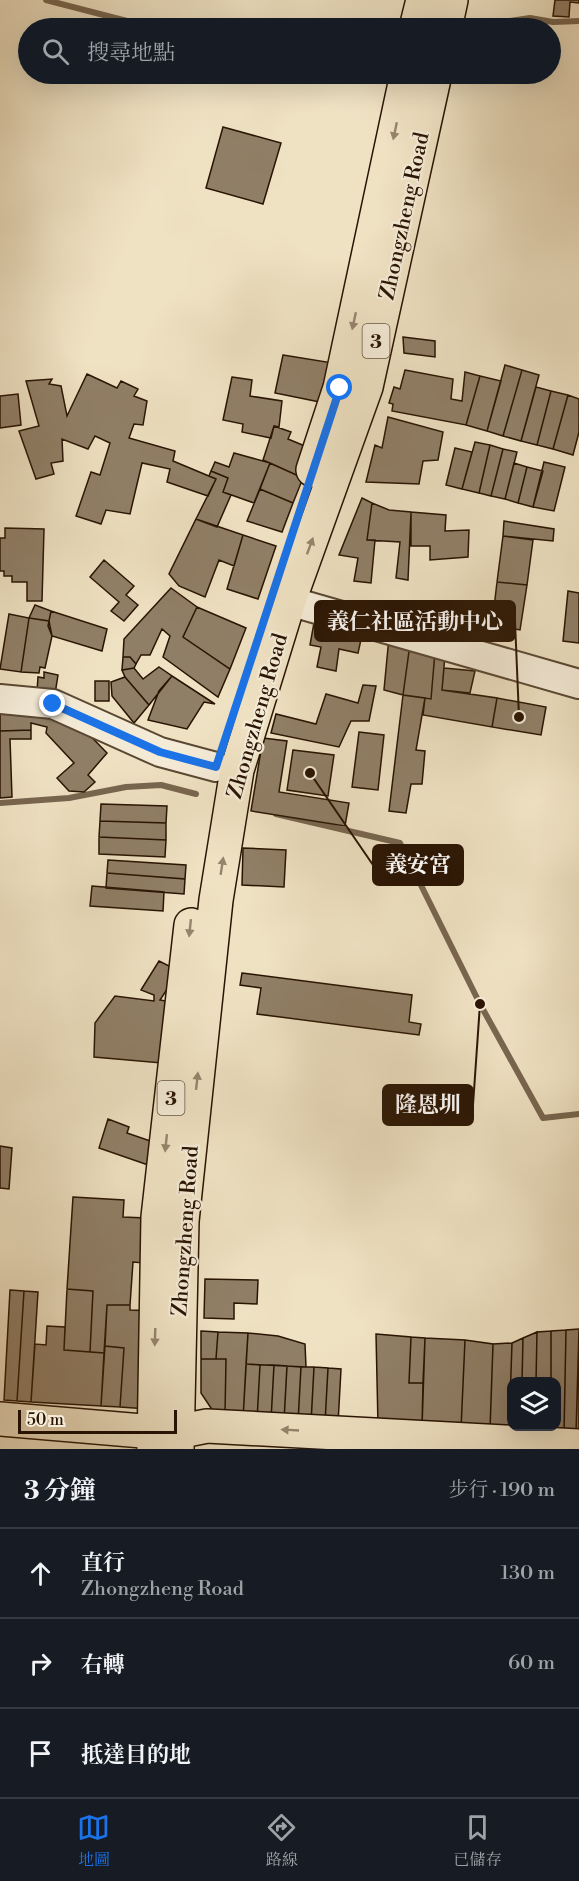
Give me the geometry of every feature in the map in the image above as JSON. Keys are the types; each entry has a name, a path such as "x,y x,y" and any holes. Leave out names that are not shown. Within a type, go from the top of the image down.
{"main road":[{"path":"418,18 423,0"},
{"path":"448,18 452,0"},
{"name":"Zhongzheng Road","path":"165,1440 158,1217 193,904 227,768 280,597 340,388 405,84"},
{"name":"Zhongzheng Road","path":"280,597 366,387 433,84"},
{"path":"0,1419 204,1447 245,1449"},
{"path":"165,1440 207,1426 579,1446"}],"street":[{"path":"280,597 579,684"},
{"path":"0,699 53,704 160,752 227,768"}],"building":[{"path":"555,0 579,0 579,3 570,2 569,17 553,16"},
{"path":"223,127 281,143 263,204 206,188"},
{"path":"403,337 435,341 435,357 404,353"},
{"path":"283,355 333,363 325,403 275,393"},
{"path":"505,365 522,370 503,436 487,431"},
{"path":"405,370 453,379 451,399 462,401 465,372 480,376 466,425 392,411 393,404 389,403 394,387 400,389"},
{"path":"522,370 539,375 521,441 503,436"},
{"path":"87,374 117,388 121,381 138,389 134,396 147,401 143,425 134,424 129,438 175,451 173,461 216,479 208,496 167,482 170,469 142,463 130,514 106,510 101,524 76,516 91,472 100,475 110,443 95,436 88,449 62,439 63,461 51,463 54,474 36,479 19,431 39,426 26,381 52,379 49,384 61,386 67,416"},
{"path":"480,376 501,381 487,431 466,425"},
{"path":"232,377 252,380 250,396 282,401 279,427 274,426 271,438 242,432 243,424 223,420"},
{"path":"536,387 551,391 537,445 521,441"},
{"path":"551,391 568,395 553,449 537,445"},
{"path":"18,394 21,425 0,428 0,396"},
{"path":"568,395 579,399 579,432 573,455 553,449"},
{"path":"388,417 443,432 438,460 423,461 419,484 366,482 375,445 382,448"},
{"path":"274,426 291,432 288,439 312,449 303,478 263,460"},
{"path":"475,442 490,445 479,493 462,489"},
{"path":"490,445 503,449 491,496 479,493"},
{"path":"455,448 472,452 462,489 446,485"},
{"path":"503,449 517,452 505,499 491,496"},
{"path":"234,453 270,463 254,503 223,492 228,478 211,471 215,462 229,467"},
{"path":"544,462 565,467 554,511 533,507"},
{"path":"270,463 303,478 293,503 260,489"},
{"path":"514,463 527,467 518,503 505,499"},
{"path":"527,467 543,471 533,507 518,503"},
{"path":"211,471 228,478 223,492 231,495 217,527 196,519 216,479 209,476"},
{"path":"260,489 293,503 282,532 247,521"},
{"path":"362,498 372,503 367,540 375,540 371,583 354,581 358,558 339,555"},
{"path":"372,503 389,510 411,512 408,580 396,578 400,542 367,540"},
{"path":"411,512 446,515 445,531 469,530 468,557 430,560 430,546 411,546"},
{"path":"196,519 243,535 234,566 219,560 205,597 179,586 169,574"},
{"path":"504,521 554,529 553,541 503,536"},
{"path":"5,528 44,529 42,601 27,601 27,582 12,582 12,576 4,576 4,571 0,571 0,538 5,538"},
{"path":"243,535 276,546 258,599 227,589"},
{"path":"503,536 533,540 527,585 497,582"},
{"path":"104,560 134,586 126,595 138,605 124,621 111,611 119,602 90,577"},
{"path":"497,582 527,585 520,630 492,625"},
{"path":"171,588 197,607 183,637 230,669 218,697 163,657 170,636 162,629 150,655 141,655 136,664 130,657 123,657 124,639"},
{"path":"568,591 579,593 579,643 563,641"},
{"path":"35,605 51,611 49,621 29,618"},
{"path":"197,607 246,628 230,669 183,637"},
{"path":"51,611 107,629 102,651 52,636 48,626"},
{"path":"9,614 29,618 21,672 0,669"},
{"path":"315,617 364,626 358,653 339,649 336,671 317,667 321,647 310,645"},
{"path":"29,618 49,621 52,636 45,668 40,667 39,673 21,672"},
{"path":"389,637 410,644 403,695 384,690"},
{"path":"410,644 435,652 431,699 403,695"},
{"path":"435,652 445,655 442,690 497,698 492,727 423,715 425,698 431,699"},
{"path":"123,657 130,657 136,664 134,668 122,670"},
{"path":"159,667 172,676 149,705 125,677 122,670 134,668 143,679"},
{"path":"444,668 475,671 470,693 442,690"},
{"path":"44,672 58,675 55,694 37,691 38,677 44,678"},
{"path":"172,676 215,704 204,702 187,729 148,720 159,691"},
{"path":"125,677 149,705 134,723 112,696 111,682"},
{"path":"95,681 109,681 109,701 95,701"},
{"path":"363,685 376,686 369,721 351,721 339,747 271,733 276,714 316,724 326,694 358,703"},
{"path":"403,695 425,698 416,750 425,751 422,784 411,784 406,813 389,811"},
{"path":"497,698 546,707 541,735 492,727"},
{"path":"0,702 69,714 107,753 88,775 95,782 84,792 69,791 57,778 74,763 46,733 47,727 31,723 31,730 0,731"},
{"path":"31,730 31,739 10,739 12,797 0,798 0,731"},
{"path":"359,732 384,735 378,790 352,787"},
{"path":"263,738 287,741 279,792 349,803 345,826 251,811"},
{"path":"293,750 334,755 328,796 287,790"},
{"path":"101,804 167,806 166,823 100,821"},
{"path":"100,821 166,823 166,840 99,837"},
{"path":"99,837 166,840 165,857 99,854"},
{"path":"243,848 286,850 284,887 242,885"},
{"path":"108,860 186,865 185,879 107,873"},
{"path":"107,873 185,879 184,894 106,888"},
{"path":"92,886 164,892 163,911 90,906"},
{"path":"159,961 179,971 160,1000 177,1003 173,1064 94,1057 95,1023 115,996 154,1001 154,995 141,990"},
{"path":"242,973 412,995 409,1022 421,1024 419,1035 257,1014 261,988 240,985"},
{"path":"108,1119 129,1127 127,1133 162,1145 154,1167 99,1148"},
{"path":"0,1146 12,1148 9,1189 0,1188"},
{"path":"73,1197 124,1200 123,1217 146,1218 144,1263 133,1262 130,1305 107,1305 104,1353 90,1352 93,1291 67,1289"},
{"path":"205,1279 258,1280 257,1304 234,1303 234,1319 204,1318"},
{"path":"67,1289 93,1291 90,1352 64,1350"},
{"path":"10,1290 24,1291 17,1401 4,1400"},
{"path":"24,1291 38,1292 31,1402 17,1401"},
{"path":"107,1305 130,1305 130,1310 154,1311 148,1409 120,1407 124,1348 105,1346"},
{"path":"47,1326 65,1327 64,1350 104,1353 101,1406 31,1402 35,1344 46,1345"},
{"path":"579,1329 576,1433 564,1433 566,1330"},
{"path":"566,1330 564,1433 550,1432 561,1431 561,1377 551,1377 551,1331"},
{"path":"201,1331 218,1332 216,1359 201,1359"},
{"path":"551,1331 551,1377 536,1377 537,1332"},
{"path":"218,1332 248,1333 243,1419 225,1414 226,1359 216,1359"},
{"path":"537,1332 536,1377 522,1377 523,1338"},
{"path":"248,1333 278,1336 305,1344 306,1367 246,1364"},
{"path":"376,1334 411,1337 409,1383 423,1383 422,1427 378,1425"},
{"path":"411,1337 425,1338 423,1383 409,1383"},
{"path":"425,1338 465,1340 461,1429 422,1427"},
{"path":"523,1338 522,1377 511,1377 512,1343"},
{"path":"465,1340 493,1344 490,1430 461,1429"},
{"path":"579,1340 579,1433 576,1433"},
{"path":"512,1343 511,1377 507,1377 507,1431 490,1430 493,1344"},
{"path":"105,1346 124,1348 120,1407 101,1406"},
{"path":"201,1359 226,1359 225,1414 213,1411 201,1393"},
{"path":"246,1364 260,1365 257,1420 243,1419"},
{"path":"260,1365 274,1365 271,1420 257,1420"},
{"path":"274,1365 287,1366 284,1421 271,1420"},
{"path":"287,1366 301,1367 298,1422 284,1421"},
{"path":"301,1367 314,1367 311,1423 298,1422"},
{"path":"314,1367 328,1368 325,1423 311,1423"},
{"path":"328,1368 341,1369 338,1424 325,1423"}],"waterway":[{"path":"46,0 115,18"},
{"path":"561,22 579,21"},
{"path":"0,803 69,798 126,787 161,785 196,794"},
{"path":"276,814 400,843 480,1004 543,1118 579,1114"}],"place":[{"name":"義仁社區活動中心","path":"519,717"},
{"name":"義安宮","path":"310,773"},
{"name":"隆恩圳","path":"480,1004"}],"route":[{"path":"53,704 160,752 216,767 340,388"}]}
